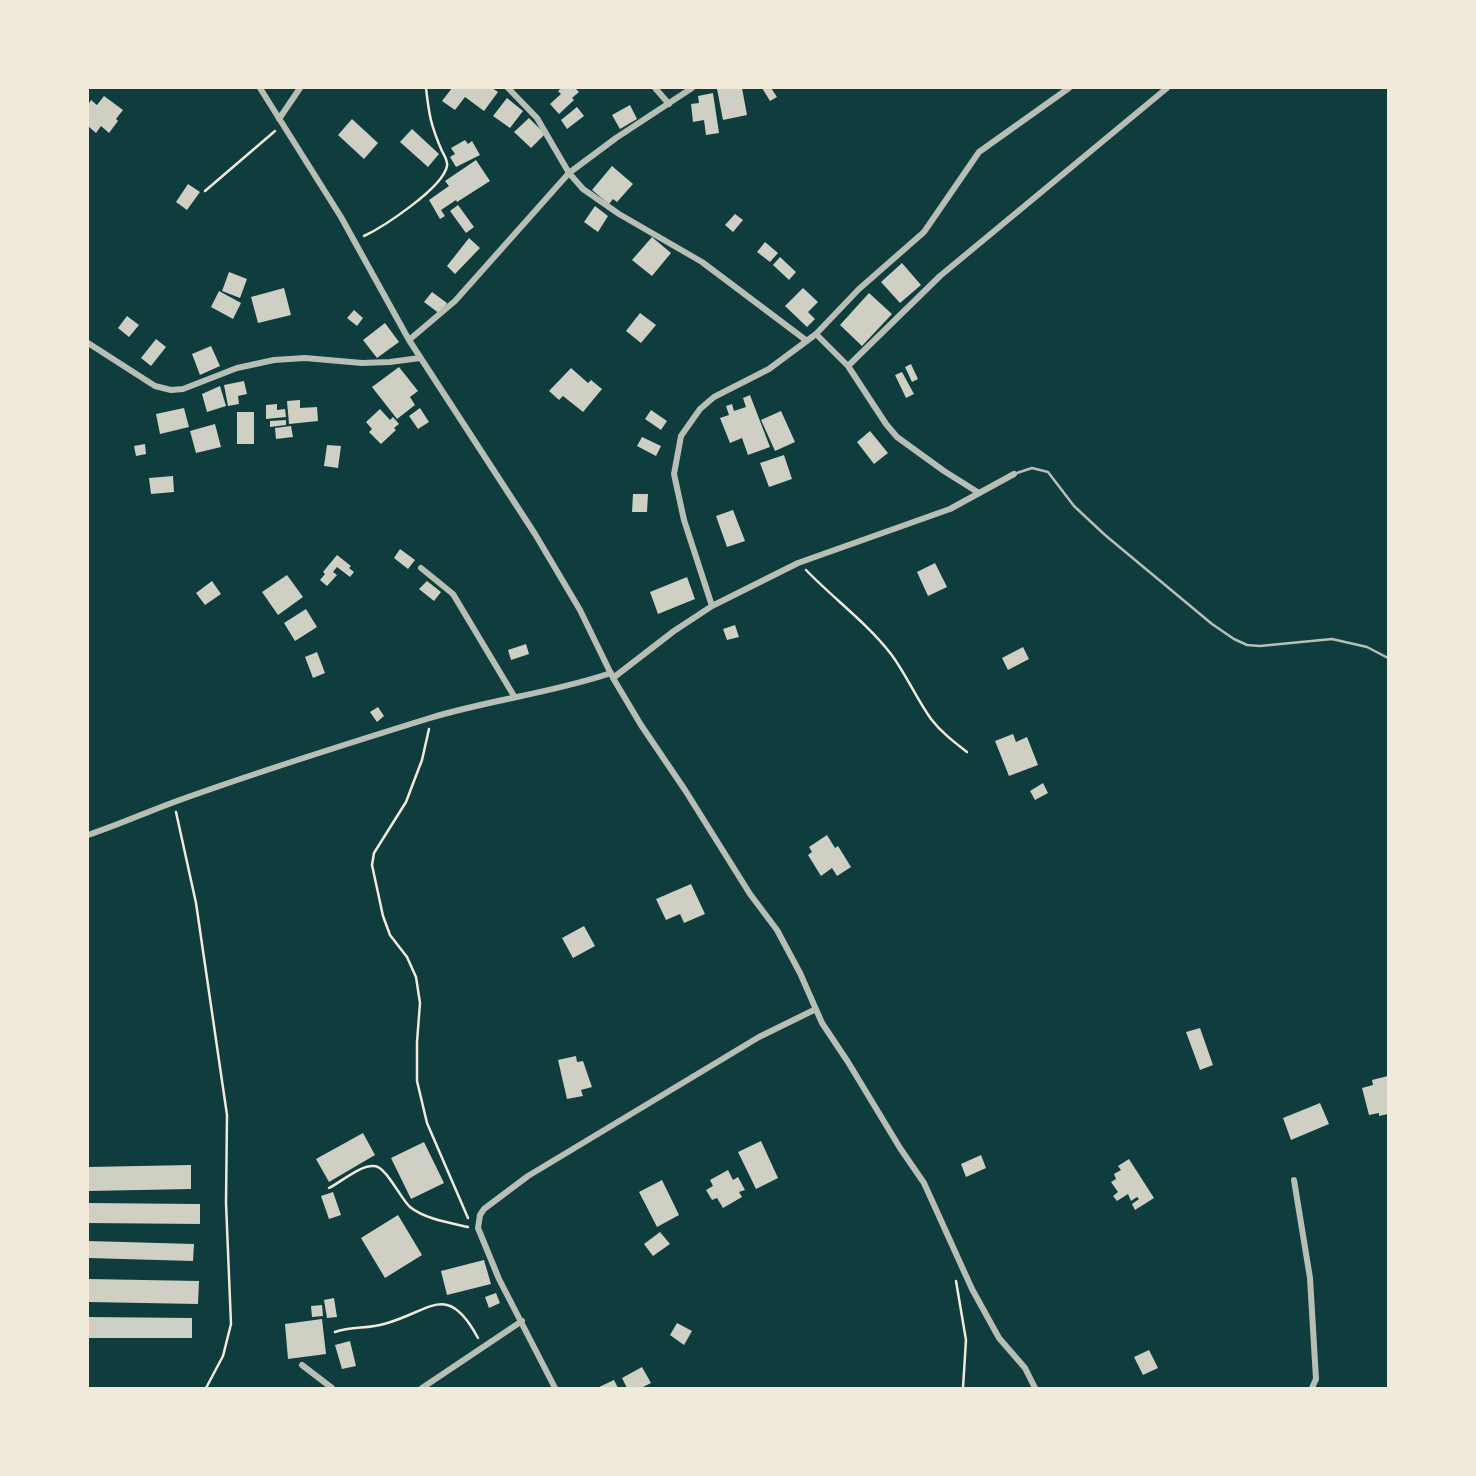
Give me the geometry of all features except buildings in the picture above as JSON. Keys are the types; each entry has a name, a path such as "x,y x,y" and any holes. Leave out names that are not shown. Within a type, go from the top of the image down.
{"street":[{"path":"260,88 341,217 420,358 535,534 580,610 612,676 750,894 777,930 822,1023 924,1183 958,1263 999,1338 1025,1368 1035,1388"},
{"path":"281,122 300,88"},
{"path":"509,88 537,118 569,173 583,189 702,262 807,341"},
{"path":"655,88 669,104"},
{"path":"410,340 455,301 569,173 692,88"},
{"path":"712,606 684,520 674,474 681,436 700,410 714,397 769,369 816,334 859,289 924,232 979,152 1069,88"},
{"path":"848,366 940,276 1167,88"},
{"path":"816,334 848,366 897,437 979,493"},
{"path":"88,342 155,386 171,390 183,389 237,368 274,360 305,358 362,363 420,358"},
{"path":"88,835 128,822 174,802 432,718 514,696 612,676 712,606 798,563 950,509 1014,474"},
{"path":"421,568 453,594 514,696"},
{"path":"555,1388 499,1279 478,1228 484,1209 528,1176 759,1037 816,1009"},
{"path":"1294,1180 1310,1278 1316,1379 1312,1388"},
{"path":"422,1388 522,1321"},
{"path":"302,1365 332,1388"}],"lane":[{"path":"1014,474 1032,468 1048,472 1074,506 1105,535 1212,624 1234,639 1247,645 1259,646 1332,639 1367,647 1388,658"}],"path":[{"path":"353,241 373,232 407,209 427,193 445,171 446,160 429,121 426,88"},
{"path":"205,191 281,122"},
{"path":"798,563 867,628 890,654 929,716 967,752"},
{"path":"329,1188 364,1168 374,1166 387,1175 409,1206 422,1214 473,1227 447,1174 427,1123 417,1080 420,1003 416,977 407,957 390,935 372,865 374,853 406,803 422,760 432,718"},
{"path":"174,802 196,903 227,1115 226,1203 231,1324 223,1356 206,1388"},
{"path":"958,1263 956,1285 966,1340 963,1388"},
{"path":"335,1332 349,1327 381,1325 445,1303 454,1307 469,1321 483,1347"}]}
